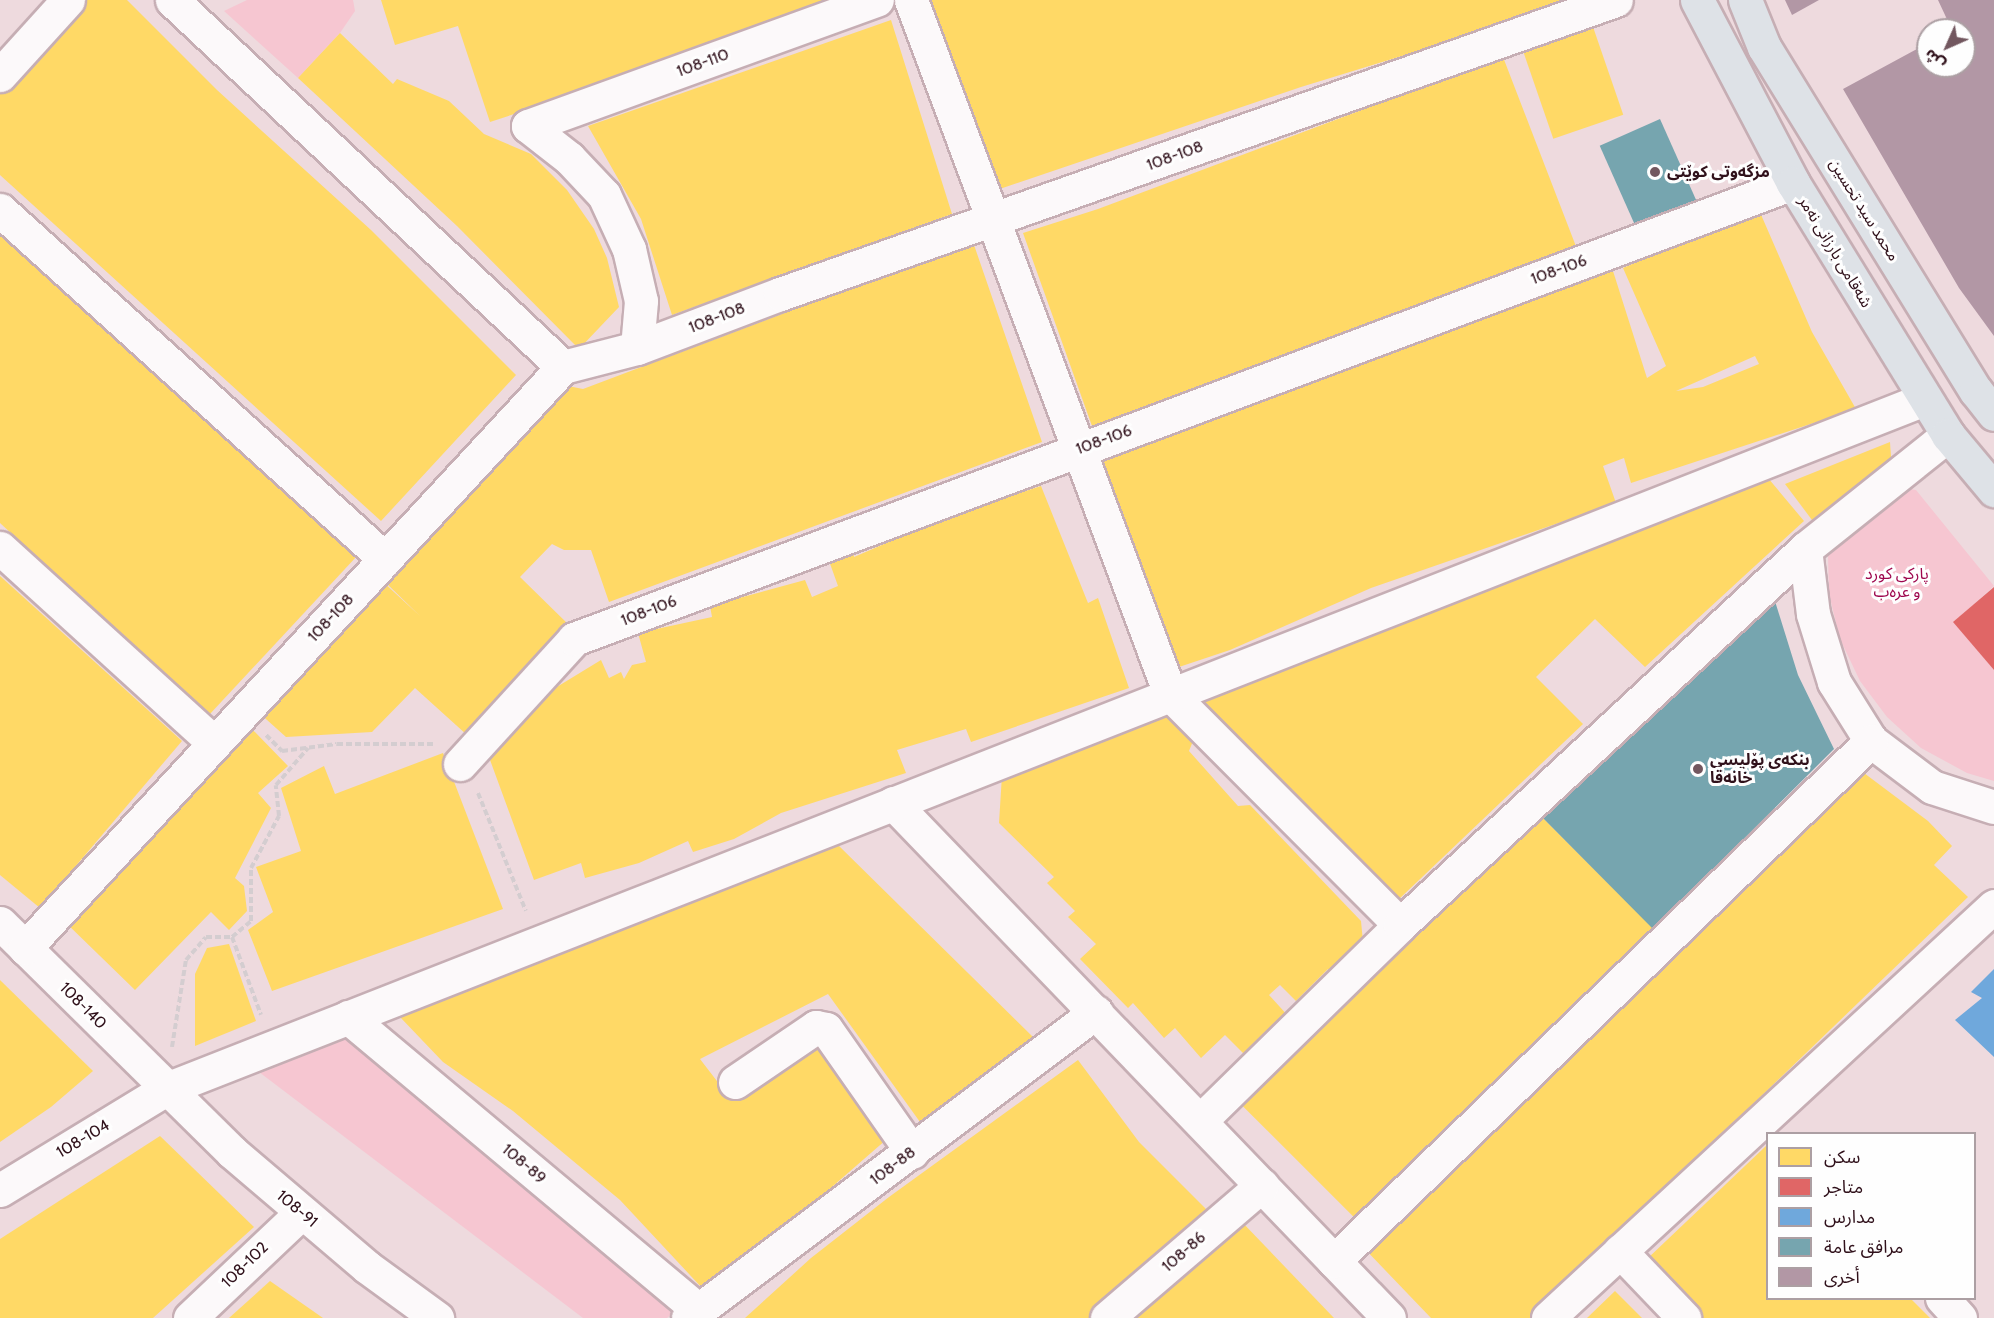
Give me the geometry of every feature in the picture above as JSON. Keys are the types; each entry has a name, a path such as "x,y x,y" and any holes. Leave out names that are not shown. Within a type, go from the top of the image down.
{"main road":[{"name":"شەقامی بارزانی نەمر","path":"1697,0 1793,183 1948,435 1994,490"},
{"name":"محمد سید تحسین","path":"1744,0 1764,47 1988,396"}],"street":[{"path":"0,75 68,0"},
{"name":"108-110","path":"637,348 641,301 629,249 604,195 568,158 528,126 877,0"},
{"path":"911,0 1170,693 1400,925"},
{"name":"108-108","path":"25,948 563,367 637,348 1616,0"},
{"path":"177,1 563,367"},
{"name":"108-106","path":"460,764 574,639 1793,183"},
{"path":"0,210 385,559"},
{"name":"108-104","path":"0,1190 166,1089 1170,693 1925,399"},
{"path":"1200,1121 1400,925 1805,549 1948,435"},
{"path":"0,548 214,744"},
{"path":"1805,549 1813,614 1834,682 1871,741 1932,787 1994,807"},
{"path":"1334,1261 1871,741"},
{"path":"893,803 1389,1318"},
{"path":"1778,1124 1994,906"},
{"name":"108-140","path":"0,923 166,1089"},
{"name":"108-88","path":"694,1314 1096,1012"},
{"name":"108-89","path":"348,1017 694,1314"},
{"path":"735,1082 816,1028 826,1029 912,1152"},
{"name":"108-91","path":"166,1089 301,1213 437,1318"},
{"path":"1548,1318 1620,1251 1766,1134"},
{"name":"108-86","path":"1107,1318 1262,1185"},
{"name":"108-102","path":"190,1318 301,1213"},
{"path":"1620,1251 1684,1318"},
{"path":"1943,1300 1960,1318"}],"path":[{"path":"243,712 282,751 432,742 470,773 539,942"},
{"path":"166,1089 186,960 206,937 232,937 251,921 251,868 279,816 276,785 308,748"},
{"path":"232,937 272,1047"}],"green space":[{"path":"247,0 353,0 355,11 340,33 298,78 224,11"},
{"name":"پاركی كورد و عرەب","path":"1896,487 1916,490 1994,586 1954,622 1994,670 1994,781 1967,773 1921,748 1887,717 1860,681 1840,639 1829,594 1828,556"},
{"path":"350,1036 675,1312 667,1318 583,1318 259,1072"}],"building: سكن":[{"path":"77,0 127,0 217,90 371,230 516,375 381,521 0,175 0,89"},
{"path":"381,0 862,0 490,122 458,26 395,45"},
{"path":"926,0 1580,1 1301,87 988,193"},
{"path":"891,20 952,214 672,315 641,219 588,126"},
{"path":"1592,24 1623,115 1553,139 1522,48"},
{"path":"340,33 393,84 397,79 449,101 484,134 531,154 567,190 594,229 607,258 619,307 579,349 457,226 298,78"},
{"path":"1503,57 1577,249 1092,426 1023,233 1098,209"},
{"path":"1759,210 1812,332 1856,409 1631,483 1624,458 1603,466 1616,503 1371,588 1230,650 1170,670 1093,459 1613,271 1647,378 1666,366 1623,268","holes":["1755,356 1759,364 1703,387 1676,391"]},
{"path":"0,226 357,556 209,715 0,523"},
{"path":"973,242 1042,442 609,602 591,550 564,550 552,544 520,577 570,626 467,735 415,688 372,732 286,737 257,711 382,581 420,616 383,580 563,385 583,389"},
{"path":"1890,442 1891,457 1818,528 1785,484"},
{"path":"1768,478 1804,521 1645,667 1595,619 1536,677 1583,724 1398,900 1197,700 1642,524"},
{"path":"1041,486 1088,603 1098,598 1129,688 971,742 966,729 897,750 906,773 781,813 734,839 693,852 688,841 639,863 585,878 581,863 534,880 486,749 524,707 601,660 609,678 621,672 624,679 632,665 646,662 638,633 712,617 710,606 805,580 812,597 838,586 828,558 853,548 854,557 947,517"},
{"path":"0,576 182,741 40,908 0,875"},
{"path":"1167,717 1193,741 1189,751 1238,806 1250,805 1361,921 1363,942 1332,974 1328,969 1296,1001 1280,985 1269,995 1289,1017 1246,1056 1225,1035 1201,1058 1175,1028 1164,1038 1133,1003 1128,1008 1080,959 1096,944 1068,917 1075,911 1047,883 1054,877 999,823 1002,775"},
{"path":"251,728 288,766 258,793 271,808 235,878 244,886 247,911 229,930 211,912 135,990 63,920"},
{"path":"443,753 503,909 272,991 248,930 273,912 256,867 301,851 281,788 324,766 335,794"},
{"path":"1860,770 1928,821 1952,846 1934,865 1968,897 1531,1318 1431,1318 1362,1246"},
{"path":"1536,811 1653,928 1359,1223 1242,1105"},
{"path":"838,845 1033,1037 989,1074 920,1122 828,994 700,1059 730,1098 817,1042 887,1139 810,1206 703,1289 620,1200 513,1111 443,1062 400,1017 511,958"},
{"path":"229,944 256,1021 195,1046 195,974 207,948"},
{"path":"0,980 93,1071 51,1107 0,1142"},
{"path":"1078,1060 1139,1142 1209,1212 1099,1318 745,1318 811,1258 889,1197"},
{"path":"160,1136 254,1227 153,1318 0,1318 0,1239"},
{"path":"1766,1146 1766,1300 1912,1300 1930,1318 1701,1318 1647,1259"},
{"path":"1240,1220 1334,1318 1131,1318"},
{"path":"270,1281 323,1318 229,1318"},
{"path":"1615,1291 1642,1318 1587,1318"}],"building: متاجر":[{"path":"1994,587 1994,670 1953,622"}],"building: مدارس":[{"path":"1994,969 1994,1057 1955,1020 1982,998 1971,992"}],"building: مرافق عامة":[{"path":"1660,119 1699,208 1639,234 1600,146"},
{"path":"1774,598 1798,675 1834,749 1653,929 1536,811"}],"building: أخرى":[{"path":"1785,0 1819,0 1792,15"},
{"path":"1938,0 1994,0 1994,336 1959,288 1843,89 1916,49 1916,78 1976,78 1976,18 1946,18"}],"place":[{"name":"مزگەوتی کوێتی","path":"1655,172"},
{"name":"بنکەی پۆلیسی خانەقا","path":"1698,769"}]}
